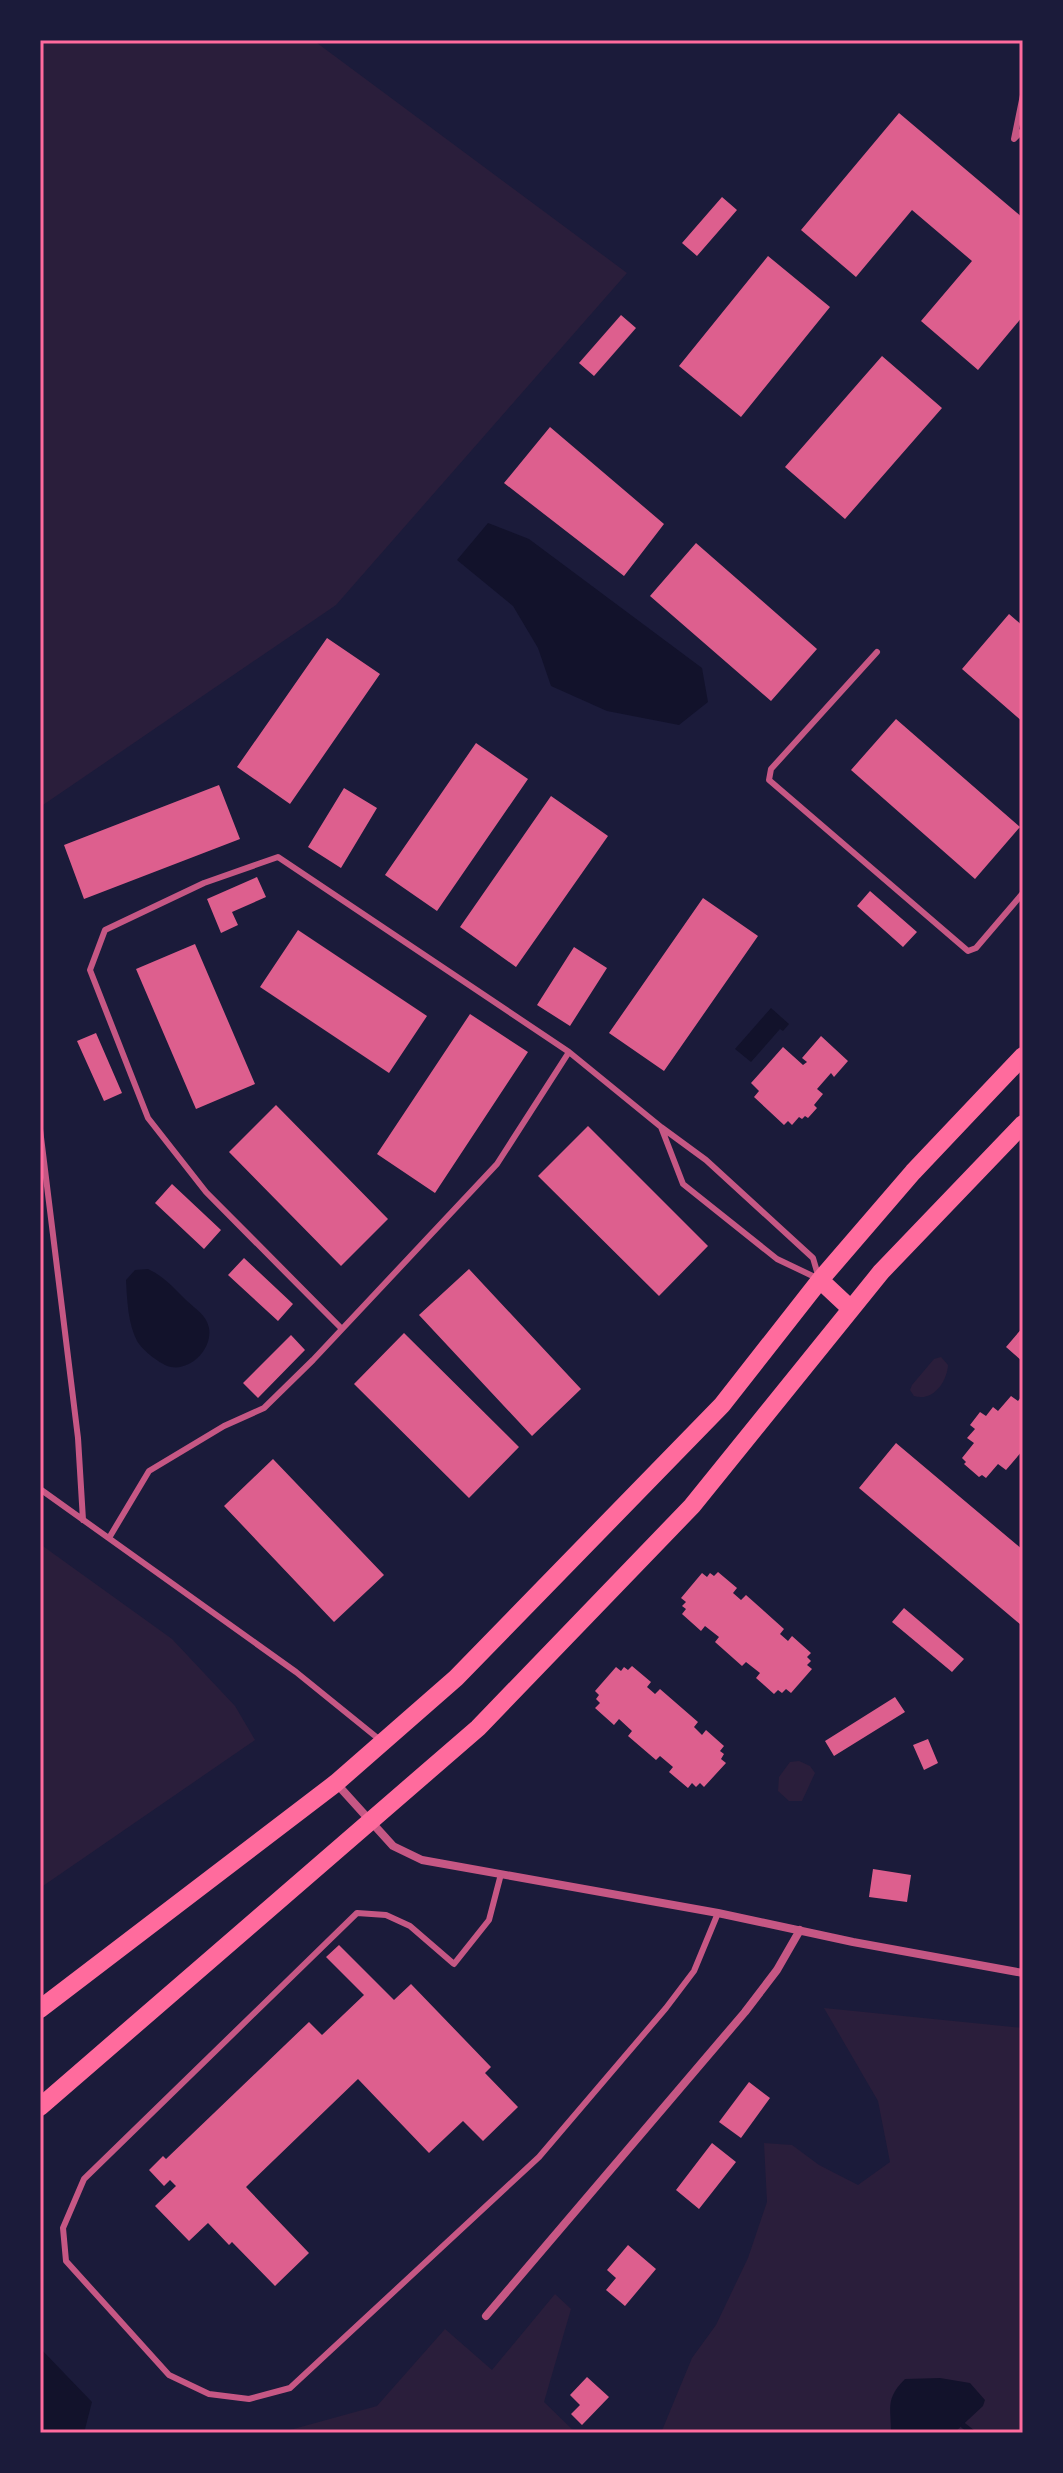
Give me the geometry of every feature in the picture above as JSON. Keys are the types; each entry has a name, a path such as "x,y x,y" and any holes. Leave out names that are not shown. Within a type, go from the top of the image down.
{"main road":[{"path":"40,2009 336,1783 456,1678 722,1405 820,1280 913,1172 1023,1056"},
{"path":"40,2107 478,1728 692,1506 881,1272 1023,1124"},
{"path":"820,1280 851,1309"}],"street":[{"path":"336,1783 393,1846 413,1856 1023,1973"},
{"path":"486,2316 745,2012 777,1970 800,1930"}],"lane":[{"path":"1023,95 1014,139 1023,130"},
{"path":"877,652 771,769 769,780 968,951 976,948 1023,893"},
{"path":"342,1329 206,1192 148,1118 90,970 105,930 204,883 278,857 569,1052 706,1160 771,1218 813,1258 820,1280"},
{"path":"109,1538 149,1471 224,1426 264,1408 342,1329 497,1164 569,1052"},
{"path":"661,1127 683,1184 777,1259 820,1280"},
{"path":"40,1129 78,1438 83,1520"},
{"path":"40,1489 296,1672 383,1742"},
{"path":"501,1874 489,1920 454,1964 410,1926 386,1915 357,1913 84,2179 63,2228 66,2261 169,2375 209,2394 249,2399 290,2388 539,2157 694,1971 718,1913"}],"shaded area":[{"path":"40,40 313,40 627,273 336,605 40,807"},
{"path":"488,523 529,539 702,668 708,702 679,725 607,711 551,686 538,648 513,606 457,560"},
{"path":"771,1008 789,1024 783,1031 780,1029 751,1062 735,1049"},
{"path":"148,1269 168,1283 207,1322 209,1338 206,1347 188,1365 171,1367 162,1363 143,1349 134,1334 128,1312 126,1280 135,1270"},
{"path":"941,1357 948,1365 942,1384 927,1396 914,1396 910,1390 912,1385 934,1359"},
{"path":"40,1544 172,1639 235,1706 255,1740 40,1888"},
{"path":"799,1761 810,1766 815,1773 802,1801 789,1801 778,1791 779,1777 790,1762"},
{"path":"824,2008 1023,2028 1023,2433 661,2433 692,2358 716,2325 748,2258 767,2202 764,2143 792,2145 819,2165 858,2185 890,2162 878,2101"},
{"path":"555,2294 571,2309 544,2402 576,2433 279,2433 377,2406 445,2329 492,2370"},
{"path":"40,2348 92,2402 84,2433 40,2433"},
{"path":"940,2378 970,2383 985,2400 983,2406 954,2433 891,2433 890,2404 894,2392 905,2379"}],"building":[{"path":"899,113 1023,218 1023,316 978,370 921,321 972,261 912,210 856,277 801,230"},
{"path":"722,197 737,210 697,256 682,243"},
{"path":"768,256 830,307 741,417 679,366"},
{"path":"621,315 636,328 594,376 579,363"},
{"path":"882,356 942,408 845,519 785,467"},
{"path":"550,427 664,524 624,576 504,483"},
{"path":"696,543 817,649 771,701 650,596"},
{"path":"1009,614 1023,626 1023,722 962,669"},
{"path":"327,638 380,674 290,804 237,767"},
{"path":"896,719 1020,827 975,879 851,770"},
{"path":"476,743 528,779 437,911 385,875"},
{"path":"219,785 240,839 84,899 64,845"},
{"path":"344,788 377,808 341,868 308,847"},
{"path":"551,796 608,836 516,967 460,927"},
{"path":"257,877 266,897 232,912 238,925 221,933 207,899"},
{"path":"870,891 917,932 903,947 857,906"},
{"path":"703,898 758,936 664,1071 609,1033"},
{"path":"298,930 427,1016 389,1073 260,987"},
{"path":"195,944 255,1084 196,1109 136,969"},
{"path":"574,947 607,968 570,1026 537,1005"},
{"path":"470,1014 528,1052 435,1193 377,1154"},
{"path":"96,1033 122,1093 104,1101 77,1041"},
{"path":"821,1036 848,1061 834,1077 831,1073 817,1089 823,1094 808,1118 799,1117 792,1125 788,1121 784,1125 754,1097 759,1091 751,1083 783,1047 803,1065 807,1062 802,1058"},
{"path":"276,1105 388,1219 341,1266 229,1152"},
{"path":"588,1126 708,1246 659,1296 538,1176"},
{"path":"172,1184 221,1230 204,1249 155,1203"},
{"path":"244,1258 293,1304 278,1321 228,1275"},
{"path":"469,1269 581,1389 532,1436 419,1315"},
{"path":"1023,1327 1023,1362 1006,1347"},
{"path":"404,1333 519,1447 469,1498 354,1384"},
{"path":"291,1335 305,1350 258,1398 243,1383"},
{"path":"1011,1396 1018,1401 1021,1397 1023,1399 1023,1450 1006,1470 998,1464 986,1478 982,1475 979,1477 964,1464 966,1462 962,1458 974,1443 967,1438 975,1429 970,1425 980,1412 986,1416 993,1407 998,1411"},
{"path":"896,1443 1023,1550 1021,1625 859,1488"},
{"path":"273,1459 384,1575 334,1622 224,1506"},
{"path":"718,1572 737,1588 733,1593 741,1600 746,1595 784,1629 780,1634 788,1641 792,1636 811,1653 807,1657 811,1661 807,1665 812,1669 791,1693 786,1689 774,1694 756,1678 760,1673 746,1662 742,1666 715,1642 719,1637 705,1626 701,1631 682,1614 686,1609 682,1606 686,1602 681,1598 702,1573 707,1577 710,1573 714,1576"},
{"path":"904,1608 964,1659 952,1672 892,1622"},
{"path":"632,1666 651,1682 647,1687 655,1694 660,1689 698,1722 694,1727 702,1735 706,1730 724,1746 720,1751 724,1754 721,1759 726,1763 704,1787 700,1783 696,1787 692,1783 688,1788 669,1772 673,1767 660,1756 656,1760 628,1736 632,1731 619,1719 614,1725 595,1708 600,1703 595,1691 616,1667 621,1671 624,1667 628,1670"},
{"path":"895,1697 905,1712 834,1756 825,1741"},
{"path":"928,1739 938,1763 924,1770 913,1745"},
{"path":"873,1869 911,1875 907,1902 869,1897"},
{"path":"339,1945 394,2000 411,1984 491,2067 485,2073 518,2107 483,2141 463,2121 429,2153 358,2079 246,2187 309,2253 275,2286 232,2242 229,2245 208,2223 189,2241 155,2206 176,2186 170,2180 164,2186 149,2170 163,2156 166,2159 309,2022 322,2035 364,1995 326,1957"},
{"path":"749,2082 770,2098 741,2138 719,2122"},
{"path":"712,2143 736,2162 699,2209 676,2190"},
{"path":"628,2245 656,2269 625,2306 606,2290 616,2278 607,2270"},
{"path":"587,2377 609,2397 582,2425 571,2414 580,2405 570,2395"}],"waterway":[{"path":"964,2426 973,2433"}]}
